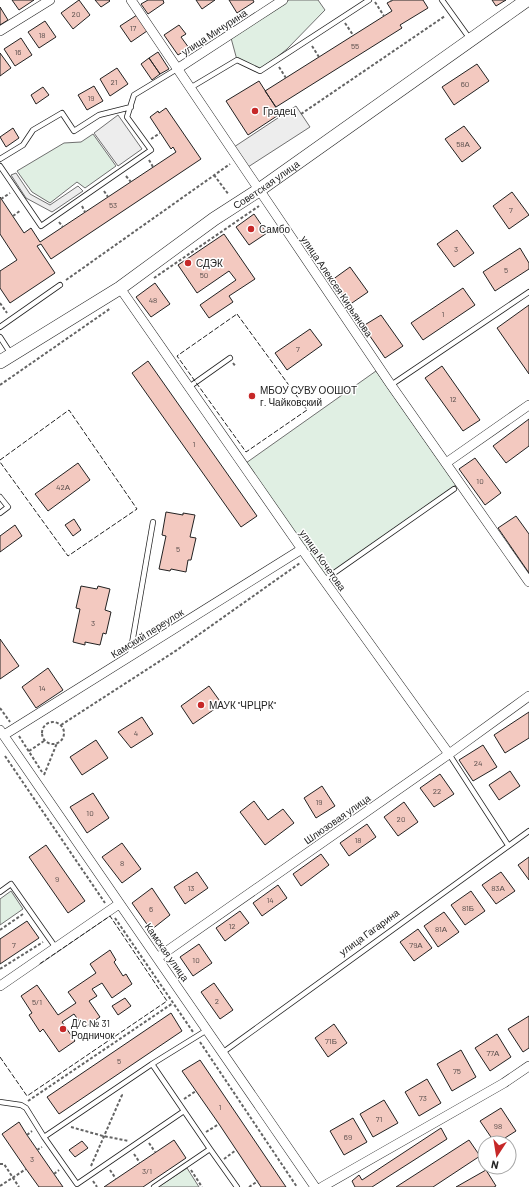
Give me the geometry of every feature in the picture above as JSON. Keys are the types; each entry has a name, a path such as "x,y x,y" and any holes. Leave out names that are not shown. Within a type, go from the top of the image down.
{"main road":[{"name":"Советская улица","path":"0,362 120,288 214,219 258,190 527,0"}],"street":[{"path":"0,31 50,0"},
{"name":"улица Алексея Кирьянова","path":"131,0 391,385 529,582"},
{"name":"улица Мичурина","path":"177,69 282,0"},
{"name":"улица Кочетова","path":"120,288 308,558 449,754"},
{"path":"446,463 529,405"},
{"name":"Камский переулок","path":"2,733 14,729 302,549"},
{"name":"Шлюзовая улица","path":"158,958 449,754 529,696"},
{"name":"Камская улица","path":"2,733 315,1187"},
{"path":"0,986 119,904"},
{"path":"322,1187 529,1066"}],"lane":[{"path":"190,88 237,60 260,70 275,62 369,0"},
{"path":"442,0 470,39"},
{"path":"0,166 41,226 151,150 127,117 134,95 177,69"},
{"path":"0,159 24,145 33,130 62,113 74,130 99,116 131,107"},
{"path":"0,327 60,285"},
{"path":"391,385 529,292"},
{"path":"0,337 12,355"},
{"path":"189,387 230,358"},
{"path":"324,580 454,489"},
{"path":"0,497 8,507 0,513"},
{"path":"130,657 153,522"},
{"name":"улица Кочетова","path":"449,754 508,845"},
{"name":"улица Гагарина","path":"222,1053 508,845 528,833"},
{"path":"0,892 11,884 56,948"},
{"path":"44,1137 152,1064 207,1030"},
{"path":"152,1064 237,1187"},
{"path":"0,1102 21,1105 26,1108 44,1137 77,1184 184,1111"},
{"path":"154,1187 210,1149"}],"path":[{"path":"375,2 384,16"},
{"path":"301,114 451,12"},
{"path":"342,18 353,35"},
{"path":"308,40 319,56"},
{"path":"275,62 286,78"},
{"path":"146,142 160,133"},
{"path":"60,285 237,159"},
{"path":"1,199 16,189"},
{"path":"13,216 27,206"},
{"path":"0,303 11,319"},
{"path":"61,726 176,650 308,558"},
{"path":"0,708 44,775 57,743"},
{"path":"55,722 61,726 64,732 63,739 50,745 44,740 41,734 42,728 45,725 55,722"},
{"path":"29,751 44,740"},
{"path":"4,755 297,1187"},
{"path":"0,930 29,910"},
{"path":"0,969 49,938"},
{"path":"21,1105 173,1003"},
{"path":"90,1167 122,1095 117,1087"},
{"path":"178,1103 196,1091"},
{"path":"201,1136 218,1124"},
{"path":"62,1125 103,1136 126,1140"},
{"path":"145,1138 155,1152"},
{"path":"130,1148 140,1163"},
{"path":"220,1162 236,1150"},
{"path":"0,1164 4,1164 19,1187"},
{"path":"106,1164 116,1179"},
{"path":"188,1164 202,1187"},
{"path":"0,1186 26,1169"},
{"path":"54,1174 57,1171"},
{"path":"249,1187 258,1181"}],"green space":[{"path":"289,0 318,0 325,10 287,49 260,71 237,60 231,38"},
{"path":"93,134 116,166 85,188 77,182 50,203 32,192 17,171 64,143 81,142"},
{"path":"376,371 456,485 325,577 246,463"},
{"path":"11,891 23,909 0,925 0,899"},
{"path":"187,1168 199,1187 158,1187"}],"shaded area":[{"path":"296,106 310,127 248,167 234,147"},
{"path":"118,115 142,149 118,166 94,133"},
{"path":"16,173 30,194 50,205 78,186 83,191 52,212 26,198 11,175"}],"building":[{"path":"12,0 34,0 19,10"},
{"path":"79,0 90,15 73,29 61,13"},
{"path":"95,0 109,0 110,1 101,7"},
{"path":"148,0 163,0 164,3 148,14 141,4"},
{"path":"196,0 215,0 202,9"},
{"path":"229,0 253,0 254,2 237,13"},
{"path":"393,0 423,0 428,8 400,25 402,28 276,107 265,91 392,11 387,3"},
{"path":"492,0 506,0 496,6"},
{"path":"0,7 8,20 0,25"},
{"path":"137,15 147,31 131,42 120,26"},
{"path":"45,21 56,37 39,48 28,32"},
{"path":"179,25 186,34 181,37 189,48 178,55 164,35"},
{"path":"21,38 32,55 15,66 4,49"},
{"path":"158,52 169,69 160,74 149,58"},
{"path":"0,53 11,68 0,76"},
{"path":"149,58 160,74 152,80 141,64"},
{"path":"477,64 489,81 454,105 442,87"},
{"path":"117,68 128,84 110,96 100,79"},
{"name":"Градец","path":"259,81 280,114 248,135 226,101"},
{"path":"94,86 103,101 87,110 78,95"},
{"path":"43,87 49,95 36,104 31,95"},
{"path":"166,108 201,159 51,259 41,244 37,246 55,273 10,303 0,288 0,271 17,260 0,234 0,197 24,233 31,228 40,242 176,152 173,147 171,149 150,117 158,111 159,113"},
{"path":"464,126 481,148 462,162 445,139"},
{"path":"13,128 19,138 6,147 0,137"},
{"path":"512,192 529,215 509,229 493,206"},
{"path":"254,214 267,233 249,245 236,227"},
{"path":"457,230 474,253 454,267 437,244"},
{"path":"224,234 255,279 229,296 233,302 209,318 200,305 236,280 229,271 197,293 178,265"},
{"path":"520,248 529,263 529,269 495,291 483,272"},
{"path":"350,267 368,292 349,305 332,280"},
{"path":"155,283 170,304 151,317 136,297"},
{"path":"463,288 475,305 423,340 411,323"},
{"path":"529,305 529,374 497,328"},
{"path":"381,315 403,346 385,358 363,326"},
{"path":"310,329 322,345 287,370 275,353"},
{"path":"148,361 257,516 241,527 132,373"},
{"path":"442,366 480,420 463,431 425,378"},
{"path":"529,419 529,446 506,463 493,446"},
{"path":"475,458 501,493 485,505 459,469"},
{"path":"78,463 90,480 48,511 35,494"},
{"path":"166,512 183,515 183,513 195,515 190,537 196,538 191,560 188,560 186,572 171,569 170,571 159,569 166,536 162,535"},
{"path":"516,516 529,534 529,573 498,528"},
{"path":"74,519 81,530 73,536 65,525"},
{"path":"15,525 22,536 0,552 0,536"},
{"path":"81,586 97,589 98,586 110,589 105,610 111,612 106,634 103,633 100,645 85,642 85,645 73,642 80,609 76,608"},
{"path":"0,639 19,666 0,679"},
{"path":"48,668 63,690 36,708 22,687"},
{"name":"МАУК \"ЧРЦРК\"","path":"209,686 222,704 193,724 181,706"},
{"path":"529,712 529,738 505,753 494,735"},
{"path":"142,717 153,734 131,748 118,732"},
{"path":"96,740 108,758 82,775 70,757"},
{"path":"483,745 497,767 473,781 459,760"},
{"path":"510,771 520,786 499,800 489,785"},
{"path":"440,774 454,794 434,807 420,788"},
{"path":"322,786 335,806 316,818 304,798"},
{"path":"93,793 109,818 87,833 70,807"},
{"path":"254,801 268,820 283,809 294,823 265,845 240,812"},
{"path":"404,802 418,822 398,836 384,817"},
{"path":"367,824 376,837 349,856 340,843"},
{"path":"122,843 141,869 122,883 102,857"},
{"path":"46,845 85,901 68,913 29,857"},
{"path":"321,854 329,865 301,886 293,874"},
{"path":"529,857 529,880 518,865"},
{"path":"197,872 208,888 185,904 174,887"},
{"path":"501,872 515,891 496,904 482,885"},
{"path":"278,885 287,898 262,916 253,903"},
{"path":"152,888 170,915 151,930 132,903"},
{"path":"471,891 485,911 465,925 451,905"},
{"path":"240,911 249,923 225,941 216,928"},
{"path":"444,912 459,932 438,947 424,926"},
{"path":"27,921 39,938 0,964 0,939"},
{"path":"418,929 432,948 414,961 400,942"},
{"path":"199,944 212,963 193,976 180,957"},
{"path":"110,950 116,960 114,962 123,976 126,974 132,984 112,998 102,983 92,989 97,996 89,1001 100,1017 84,1028 74,1014 62,1022 75,1041 59,1052 43,1029 40,1032 29,1015 32,1013 21,996 37,985 58,1015 76,1003 68,992 96,973 90,964"},
{"path":"214,983 233,1010 220,1019 201,992"},
{"path":"125,998 131,1006 118,1015 112,1006"},
{"path":"171,1013 182,1031 59,1114 47,1097"},
{"path":"529,1016 529,1048 523,1052 508,1029"},
{"path":"334,1024 347,1043 328,1057 315,1038"},
{"path":"497,1034 511,1057 490,1071 475,1048"},
{"path":"461,1050 476,1077 452,1091 437,1064"},
{"path":"200,1060 286,1187 261,1187 182,1071"},
{"path":"427,1079 441,1103 419,1116 405,1092"},
{"path":"384,1100 398,1123 373,1137 360,1114"},
{"path":"501,1108 516,1131 510,1135 490,1135 480,1121"},
{"path":"353,1118 367,1142 344,1155 330,1131"},
{"path":"19,1122 63,1187 39,1187 2,1134"},
{"path":"441,1128 447,1139 372,1187 355,1187 352,1181 359,1175 362,1180"},
{"path":"174,1140 186,1158 143,1187 104,1187"},
{"path":"469,1140 477,1152 477,1158 433,1187 396,1187"},
{"path":"82,1141 88,1148 75,1157 69,1150"},
{"path":"477,1175 489,1175 496,1186 494,1187 456,1187"}],"fence":[{"path":"237,314 307,410 246,452 177,356 237,314"},
{"path":"0,460 69,410 137,509 68,556 0,462"},
{"path":"0,1057 27,1096 167,1001 110,916 38,965"}],"place":[{"name":"Градец","path":"255,111"},
{"name":"Самбо","path":"251,229"},
{"name":"СДЭК","path":"188,263"},
{"name":"МБОУ СУВУ ООШОТ г. Чайковский","path":"252,396"},
{"name":"МАУК \"ЧРЦРК\"","path":"201,705"},
{"name":"Д/с № 31 Родничок","path":"63,1029"}]}
